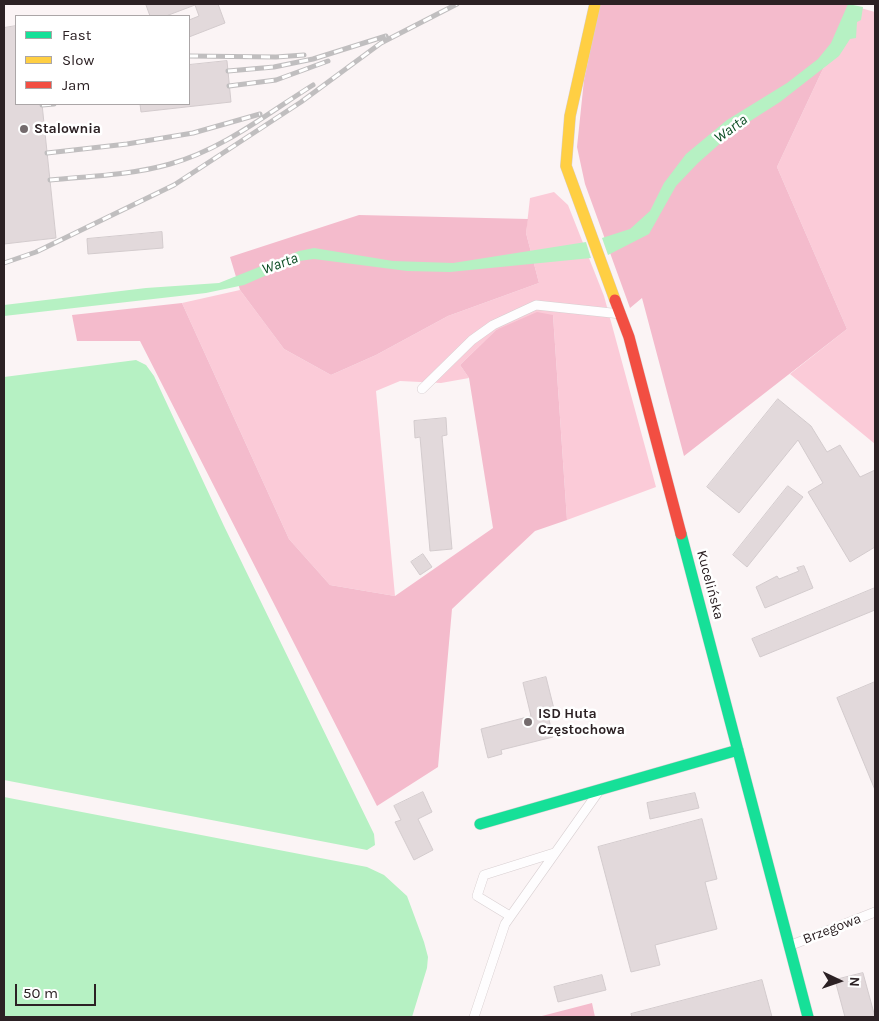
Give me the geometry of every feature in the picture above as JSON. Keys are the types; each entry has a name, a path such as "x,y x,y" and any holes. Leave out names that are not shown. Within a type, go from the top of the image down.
{"street":[{"name":"Kucelińska","path":"595,4 580,61 570,116 566,166 629,337 808,1017"},
{"path":"422,390 472,340 486,330 536,305 621,314"},
{"path":"480,824 738,750"},
{"path":"474,1017 505,924 599,791"},
{"path":"510,916 477,896 484,875 554,853"},
{"name":"Brzegowa","path":"789,946 875,912"}],"shaded area":[{"path":"600,4 845,4 857,7 822,71 777,167 847,329 684,456 642,298 630,308 585,184 577,147 584,80"},
{"path":"857,7 875,12 875,444 790,374 847,329 777,167 822,71"},
{"path":"554,192 568,205 604,296 656,487 567,520 553,315 496,330 460,365 469,378 441,383 400,381 376,391 395,596 330,585 289,539 182,303 240,290 284,349 331,375 376,355 448,316 539,283 526,233 530,198"},
{"path":"359,215 528,219 526,233 539,283 448,316 376,355 331,375 284,349 240,290 230,257"},
{"path":"182,303 289,539 330,585 395,596 493,528 469,378 460,365 496,330 537,312 553,315 567,520 535,531 452,609 438,767 377,806 140,341 77,341 72,315"},
{"path":"592,1003 595,1017 538,1017"}],"water":[{"name":"Warta","path":"848,4 863,7 861,20 857,22 856,38 850,39 839,56 780,102 733,132 698,163 676,186 649,234 608,255 602,238 630,229 650,211 664,183 686,154 727,120 787,83 818,59 831,43"},
{"name":"Warta","path":"586,242 591,258 450,272 407,271 314,259 299,261 244,285 206,293 4,316 4,305 146,288 219,283 299,251 314,248 393,261 453,263"},
{"path":"136,360 146,365 154,376 224,526 374,834 375,845 367,850 4,780 4,377"},
{"path":"4,797 367,867 384,875 407,896 428,957 427,968 412,1017 4,1017"}],"building":[{"path":"218,4 225,23 190,37 190,20 199,16 195,5 169,15 150,15 146,5"},
{"name":"Stalownia","path":"15,26 15,105 42,105 56,238 4,244 4,28"},
{"path":"227,61 231,102 141,112 140,105 190,105 190,65"},
{"path":"162,232 163,248 88,254 87,239"},
{"path":"778,399 811,426 827,452 840,445 860,477 875,470 875,547 850,562 808,492 823,483 798,440 739,513 707,487"},
{"path":"446,418 447,435 442,436 452,549 430,551 420,437 415,438 414,421"},
{"path":"788,486 803,497 747,567 733,555"},
{"path":"423,554 432,567 420,575 411,562"},
{"path":"804,566 813,588 765,608 756,587 777,576 779,579 799,571 797,568"},
{"path":"875,588 875,610 760,657 752,639"},
{"name":"ISD Huta Częstochowa","path":"546,677 554,709 547,711 553,737 501,750 502,754 488,758 481,729 531,716 523,683"},
{"path":"875,682 875,790 837,698"},
{"path":"423,792 432,812 418,819 433,850 414,860 395,822 401,820 394,806"},
{"path":"695,793 699,808 650,819 647,803"},
{"path":"702,819 717,879 705,882 717,929 655,945 660,965 631,972 598,847"},
{"path":"863,973 875,1017 845,1017 835,980"},
{"path":"602,975 606,990 558,1002 554,987"},
{"path":"762,980 772,1017 632,1017 631,1014"}],"railway":[{"path":"4,263 36,252 174,185 301,102 381,43 457,4"},
{"path":"228,71 274,67 313,59 386,36"},
{"path":"190,56 276,57 304,55"},
{"path":"229,86 276,80 328,61"},
{"path":"50,180 141,171 189,158 244,130 313,85"},
{"path":"47,153 127,144 193,133 260,114"}],"traffic: fast":[{"path":"681,534 808,1017"},
{"path":"480,824 738,750"}],"traffic: slow":[{"path":"595,4 570,116 566,166 615,300"}],"traffic: jam":[{"path":"615,300 629,337 681,534"}],"place":[{"name":"Stalownia","path":"24,129"},
{"name":"ISD Huta Częstochowa","path":"528,722"}]}
